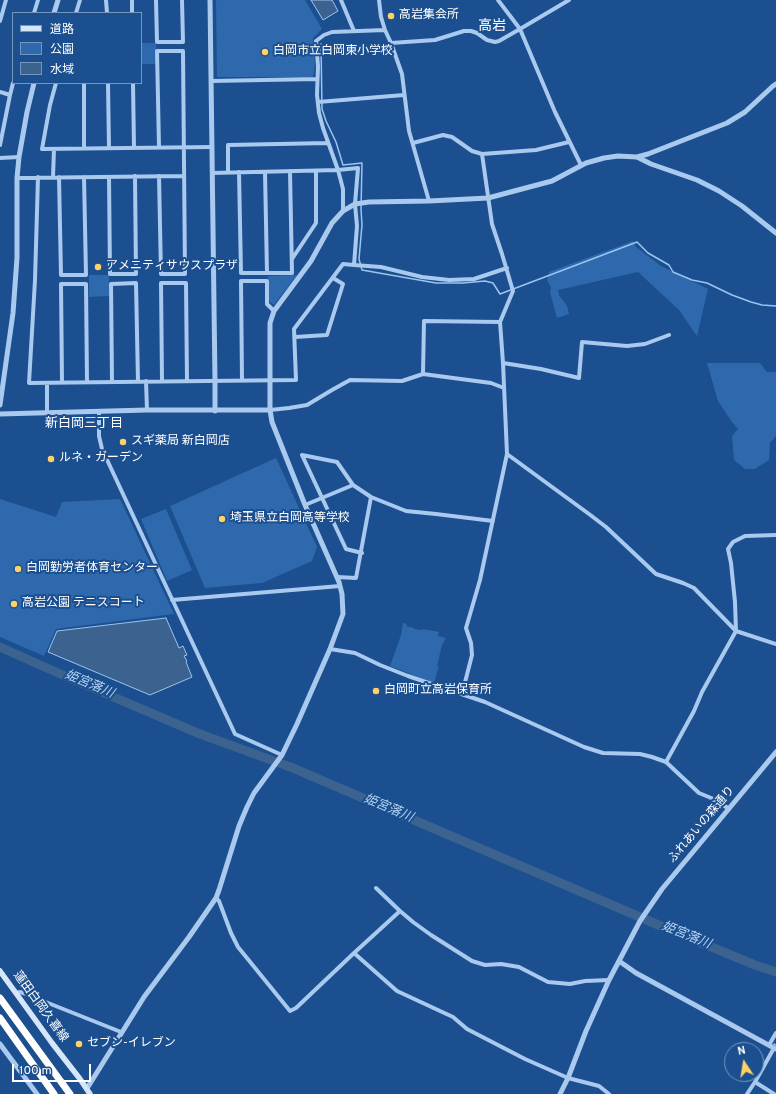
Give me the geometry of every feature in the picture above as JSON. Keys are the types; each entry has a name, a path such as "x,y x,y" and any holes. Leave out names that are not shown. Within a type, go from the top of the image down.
{"highway":[{"path":"0,998 70,1094"},
{"path":"0,1018 54,1094"}],"main road":[{"name":"蓮田白岡久喜線","path":"0,971 90,1094"}],"street":[{"path":"0,21 6,0"},
{"path":"34,12 38,0"},
{"path":"54,12 58,0"},
{"path":"76,12 80,0"},
{"path":"106,0 106,12"},
{"path":"132,0 132,12"},
{"path":"156,0 157,42 183,42 182,0"},
{"path":"210,0 215,410"},
{"path":"341,0 354,31"},
{"path":"379,0 381,17 385,30 392,43 402,74 409,131 429,201"},
{"path":"498,0 520,29 555,112 581,165"},
{"path":"392,43 435,40 464,30 471,30 487,40 495,42 569,0"},
{"path":"343,211 343,189 319,113 316,41 324,35 332,32 385,30"},
{"path":"159,148 158,51 183,51 186,274 161,274 159,176"},
{"path":"211,81 317,79"},
{"path":"0,145 13,84"},
{"path":"0,405 13,313 17,258 17,178 19,157 34,84"},
{"path":"56,84 50,105 42,149 212,147"},
{"path":"84,84 84,148"},
{"path":"108,84 109,148"},
{"path":"133,84 134,148"},
{"path":"87,1088 144,997 216,898 247,807 254,793 282,755 330,649 342,614 342,594 340,586 305,505 272,422 270,410 270,323 274,311 311,261 332,224 343,211 355,204 368,202 488,198 552,181 581,165 604,158 618,156 637,157 648,154 727,123 744,112 776,84"},
{"path":"0,92 10,95"},
{"path":"318,102 404,95"},
{"path":"413,143 443,135 452,137 472,151 482,154 536,150 570,142"},
{"path":"228,172 228,145 328,143"},
{"path":"54,149 54,177"},
{"path":"462,694 472,654 471,643 466,628 480,580 507,454 500,322 513,291 492,224 482,154"},
{"path":"0,158 19,157"},
{"path":"637,157 651,164 697,180 719,191 742,206 776,233"},
{"path":"212,173 316,171 358,168 355,204 357,226 354,265"},
{"path":"239,172 241,273 292,273 290,171"},
{"path":"292,260 316,223 316,171"},
{"path":"265,172 267,273"},
{"path":"109,177 110,274 136,274 135,176"},
{"path":"17,178 184,176"},
{"path":"38,177 35,280 29,383 296,380 294,328 343,264 381,267 422,277 449,280 474,279 507,268"},
{"path":"59,177 61,275 86,274 84,177"},
{"path":"295,337 328,335 343,284 333,278"},
{"path":"242,380 241,281 267,281 267,304 274,311"},
{"path":"112,382 111,284 136,283 138,382"},
{"path":"162,381 161,283 186,283 187,381"},
{"path":"62,382 61,284 86,284 87,382"},
{"path":"423,374 424,321 500,322"},
{"path":"503,363 541,369 579,378 582,342 627,346 645,344 669,335"},
{"path":"0,414 147,410 270,410 307,405 350,380 402,381 423,374 491,383 504,388"},
{"path":"146,382 147,410"},
{"path":"47,383 47,413"},
{"path":"99,411 99,436 102,449 235,734 282,755"},
{"path":"507,454 606,527 656,574 694,588 736,631 776,644"},
{"path":"362,553 346,549 302,455 337,462 353,485 371,497 406,511 493,521"},
{"path":"305,505 353,485"},
{"path":"337,578 356,578 362,553 371,497"},
{"path":"666,762 694,711 702,692 736,631 735,602 728,548 732,542 745,536 776,535"},
{"path":"172,600 340,586"},
{"path":"330,649 355,653 401,673 485,702 578,744 603,753 640,754 666,762 699,793 716,800 729,809"},
{"name":"ふれあいの森通り","path":"619,962 640,921 662,889 776,752"},
{"path":"376,888 400,911 431,935 472,961 485,966 501,964 519,967 548,982 570,984 585,981 609,980"},
{"path":"216,898 219,901 238,947 290,1011 296,1008 400,911"},
{"path":"354,953 397,991 453,1017 466,1030 568,1078 599,1086 609,1094"},
{"path":"560,1094 568,1078 586,1031 609,980 619,962 636,973 773,1047"},
{"path":"16,993 20,992 36,997 122,1032"},
{"path":"764,1064 773,1047 776,1033"},
{"path":"0,1044 37,1094"},
{"path":"747,1094 755,1082 774,1094"}],"green space":[{"name":"白岡市立白岡東小学校","path":"216,0 305,0 322,29 313,38 315,65 313,77 217,77"},
{"path":"142,43 156,43 157,64 142,64"},
{"path":"633,241 636,247 661,266 708,289 697,336 679,310 638,272 558,290 559,295 567,306 569,314 557,318 550,292 551,288 547,280 549,272"},
{"path":"89,275 109,275 109,296 89,297"},
{"path":"297,275 274,305 269,301 268,276"},
{"path":"707,363 760,363 767,372 776,372 776,436 770,443 769,460 755,469 745,469 734,460 732,436 738,429 718,401"},
{"path":"276,458 317,547 312,561 262,583 205,588 170,506"},
{"path":"0,499 56,517 62,502 120,499 174,614 56,629 44,656 0,637"},
{"path":"166,509 192,570 167,581 141,519"},
{"path":"403,623 414,629 439,632 438,636 446,638 442,645 437,666 439,666 434,683 390,666 401,635"}],"water":[{"path":"311,0 332,0 338,11 323,20"},
{"path":"166,618 179,648 183,646 187,655 184,656 192,677 150,695 48,652 57,631"}],"waterway":[{"path":"321,44 322,109 326,121 336,142 343,165 362,163 362,225 359,259 362,270 436,283 485,281 493,283 500,294 637,242 648,253 669,265 673,272 692,280 707,283 751,302 762,305 776,306"},
{"name":"姫宮落川","path":"0,647 200,734 293,768 656,924 755,965 776,972"}],"place":[{"name":"高岩集会所","path":"391,16"},
{"name":"白岡市立白岡東小学校","path":"265,52"},
{"name":"アメニティサウスプラザ","path":"98,267"},
{"name":"スギ薬局 新白岡店","path":"123,442"},
{"name":"ルネ・ガーデン","path":"51,459"},
{"name":"埼玉県立白岡高等学校","path":"222,519"},
{"name":"白岡勤労者体育センター","path":"18,569"},
{"name":"高岩公園 テニスコート","path":"14,604"},
{"name":"白岡町立高岩保育所","path":"376,691"},
{"name":"セブン-イレブン","path":"79,1044"}],"district":[{"name":"高岩","path":"492,27"},
{"name":"新白岡三丁目","path":"84,424"}]}
